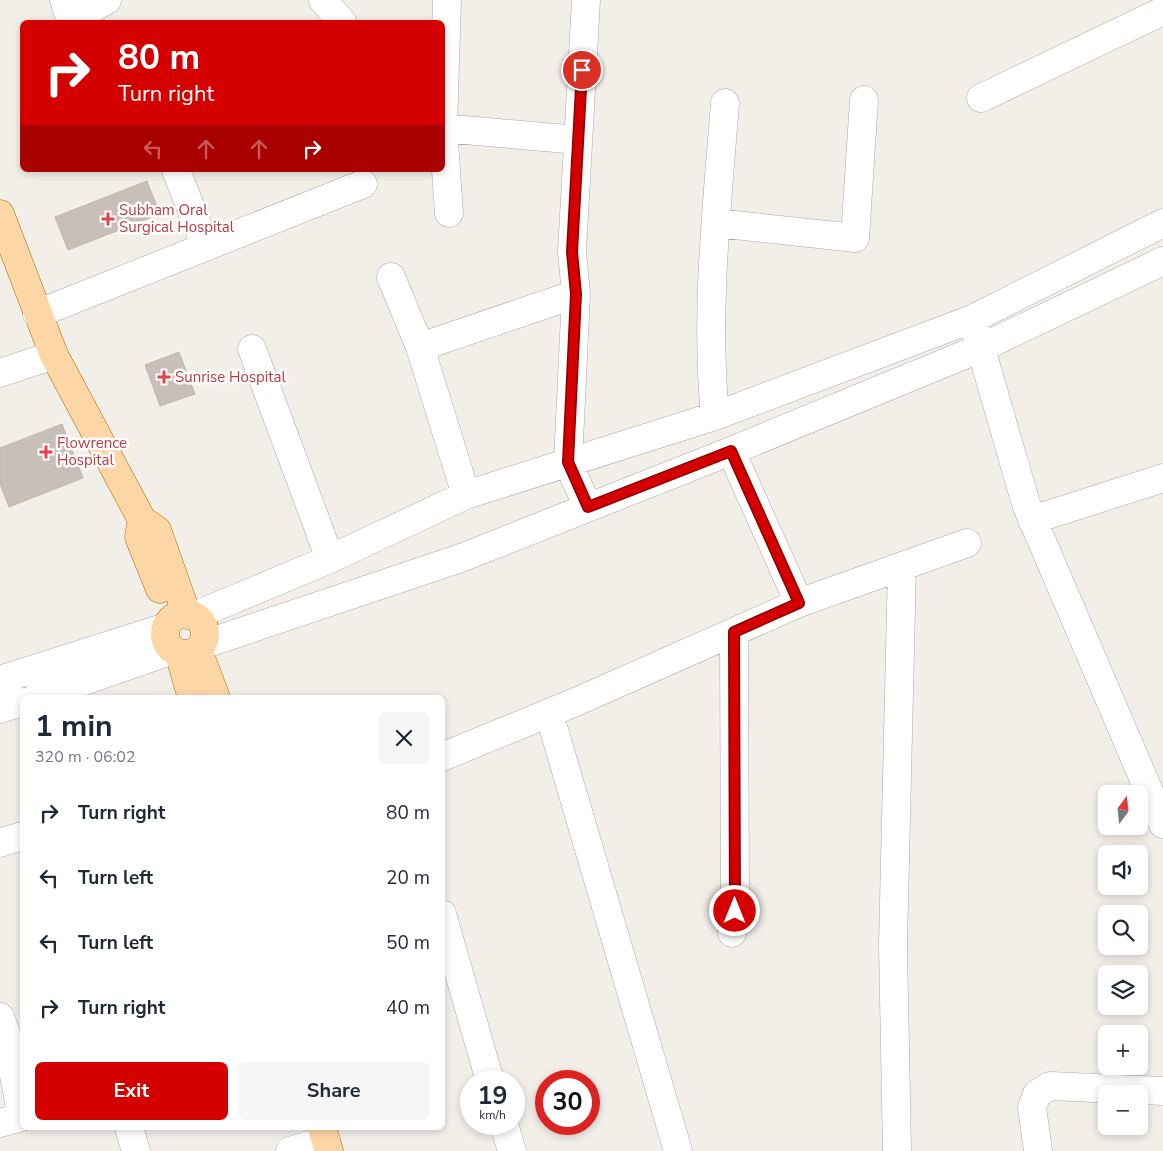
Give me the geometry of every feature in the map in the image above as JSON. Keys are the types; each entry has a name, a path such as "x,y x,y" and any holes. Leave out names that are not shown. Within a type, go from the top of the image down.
{"main road":[{"path":"0,214 54,355 142,520 140,537 184,634 214,695"},
{"path":"184,634 192,695"}],"street":[{"path":"64,0 68,13 78,16 107,0"},
{"path":"323,0 340,20"},
{"path":"445,64 447,0"},
{"path":"586,0 572,252 576,294 568,462 588,507"},
{"path":"981,98 1163,11"},
{"path":"716,223 855,238 864,100"},
{"path":"715,416 710,346 716,223 725,102"},
{"path":"445,128 578,140"},
{"path":"445,162 448,213"},
{"path":"177,172 206,247"},
{"path":"37,314 363,184"},
{"path":"42,695 184,634 330,559 466,495 715,416 972,319 1163,223"},
{"path":"0,680 184,634 461,558 731,451 981,348 1163,261"},
{"path":"390,277 420,347 466,495"},
{"path":"420,347 576,294"},
{"path":"972,319 1032,520 1163,824"},
{"path":"252,349 330,559"},
{"path":"0,373 54,355"},
{"path":"731,451 799,603"},
{"path":"1032,520 1163,478"},
{"path":"445,756 549,713 799,603 967,543"},
{"path":"897,1151 893,945 902,566"},
{"path":"732,933 735,911 734,632"},
{"path":"0,710 20,703"},
{"path":"549,713 678,1151"},
{"path":"0,843 20,837"},
{"path":"445,924 487,1070"},
{"path":"0,1017 6,1033 20,1106"},
{"path":"1038,1151 1032,1107 1037,1094 1050,1086 1163,1091"},
{"path":"0,1123 20,1118"},
{"path":"130,1130 136,1151"},
{"path":"507,1135 512,1151"},
{"path":"290,1151 326,1140"}],"building":[{"path":"147,181 160,214 68,250 55,217"},
{"path":"179,352 195,394 160,406 145,365"},
{"path":"62,424 83,478 9,507 0,484 0,448"}],"place":[{"name":"Subham Oral Surgical Hospital","path":"108,219"},
{"name":"Sunrise Hospital","path":"164,377"},
{"name":"Flowrence Hospital","path":"46,452"}],"route":[{"path":"582,70 572,252 576,294 568,462 588,507 731,451 799,603 734,632 735,911"}]}
